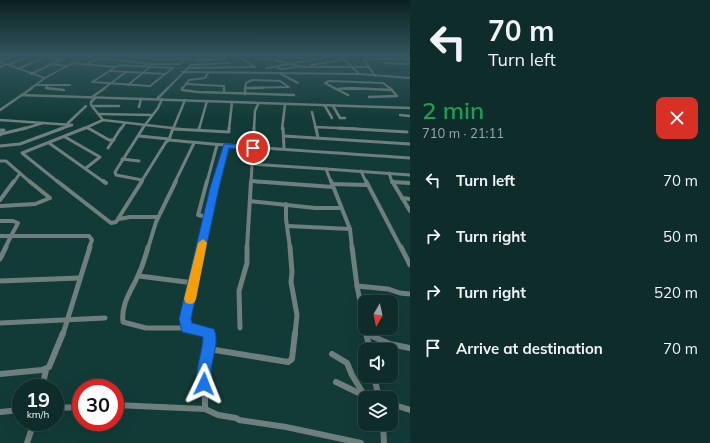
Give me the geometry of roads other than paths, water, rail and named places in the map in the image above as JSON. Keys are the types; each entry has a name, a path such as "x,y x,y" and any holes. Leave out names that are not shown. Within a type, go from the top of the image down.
{"street":[{"path":"40,77 45,78"},
{"path":"101,77 92,82 150,86 162,77"},
{"path":"103,120 92,106 91,102 93,98 120,77"},
{"path":"128,85 138,77"},
{"path":"157,99 178,77"},
{"path":"206,77 191,79 186,82 182,90 294,95"},
{"path":"286,77 298,83"},
{"path":"350,77 353,82"},
{"path":"386,77 410,78"},
{"path":"0,110 45,78"},
{"path":"245,88 289,87 281,81 263,80 247,82 245,88 245,94"},
{"path":"348,96 325,83 329,81 382,83 386,84 397,97 369,97"},
{"path":"186,84 224,86 224,93"},
{"path":"36,85 70,85"},
{"path":"47,86 46,88 64,90"},
{"path":"335,89 392,90"},
{"path":"21,95 410,108"},
{"path":"139,107 141,99"},
{"path":"142,180 115,174 122,159 140,136 162,99"},
{"path":"185,100 173,129 169,140 166,142 116,222 111,223 22,153 65,137 103,120 173,129 230,132 232,102"},
{"path":"199,130 207,101"},
{"path":"254,133 255,111 258,104"},
{"path":"284,148 284,136 282,133 285,105"},
{"path":"68,124 86,106"},
{"path":"92,106 119,106"},
{"path":"325,106 332,118"},
{"path":"333,106 340,118 345,118"},
{"path":"312,112 318,138"},
{"path":"99,114 152,115"},
{"path":"400,115 410,116"},
{"path":"0,120 73,124 20,144 0,146"},
{"path":"1,135 46,122"},
{"path":"108,148 125,123"},
{"path":"315,127 407,132"},
{"path":"87,128 109,140 114,140"},
{"path":"0,130 4,130 1,135"},
{"path":"140,136 226,146 284,148 410,158"},
{"path":"284,136 410,144"},
{"path":"65,137 100,158 86,168"},
{"path":"49,143 106,183"},
{"path":"194,143 185,166 168,194 158,217 139,276 123,307 122,314 123,322 142,328 187,328 210,333 209,349 205,364 205,408"},
{"path":"208,216 198,214 218,145"},
{"path":"187,328 185,319 208,216 226,146"},
{"path":"240,328 239,291 247,263 253,148"},
{"path":"122,159 139,161"},
{"path":"0,161 6,161 50,198 35,204 0,206"},
{"path":"252,164 410,175"},
{"path":"326,169 350,230 359,295"},
{"path":"361,171 367,185 410,264"},
{"path":"0,200 20,173"},
{"path":"389,173 392,182 410,211"},
{"path":"252,181 333,186 367,185"},
{"path":"392,182 410,183"},
{"path":"402,198 410,199"},
{"path":"250,201 315,208 341,208"},
{"path":"209,349 291,361 297,315 291,282 292,272 286,219 286,204"},
{"path":"119,219 130,217 158,217"},
{"path":"0,221 18,222 0,259"},
{"path":"288,226 330,227 350,230"},
{"path":"0,236 91,237 89,253 79,278 68,320 51,363 46,370 44,379"},
{"path":"139,276 194,283"},
{"path":"0,281 79,278"},
{"path":"357,286 388,289 400,293 410,294"},
{"path":"0,323 105,318"},
{"path":"376,335 390,344 410,348"},
{"path":"332,354 347,363 362,391"},
{"path":"0,374 46,370"},
{"path":"336,382 358,392"},
{"path":"124,405 205,408 218,415 236,418 239,420 286,427 361,443"},
{"path":"398,406 410,410"},
{"path":"0,412 12,411"},
{"path":"27,443 31,431"},
{"path":"383,431 384,443"}]}
